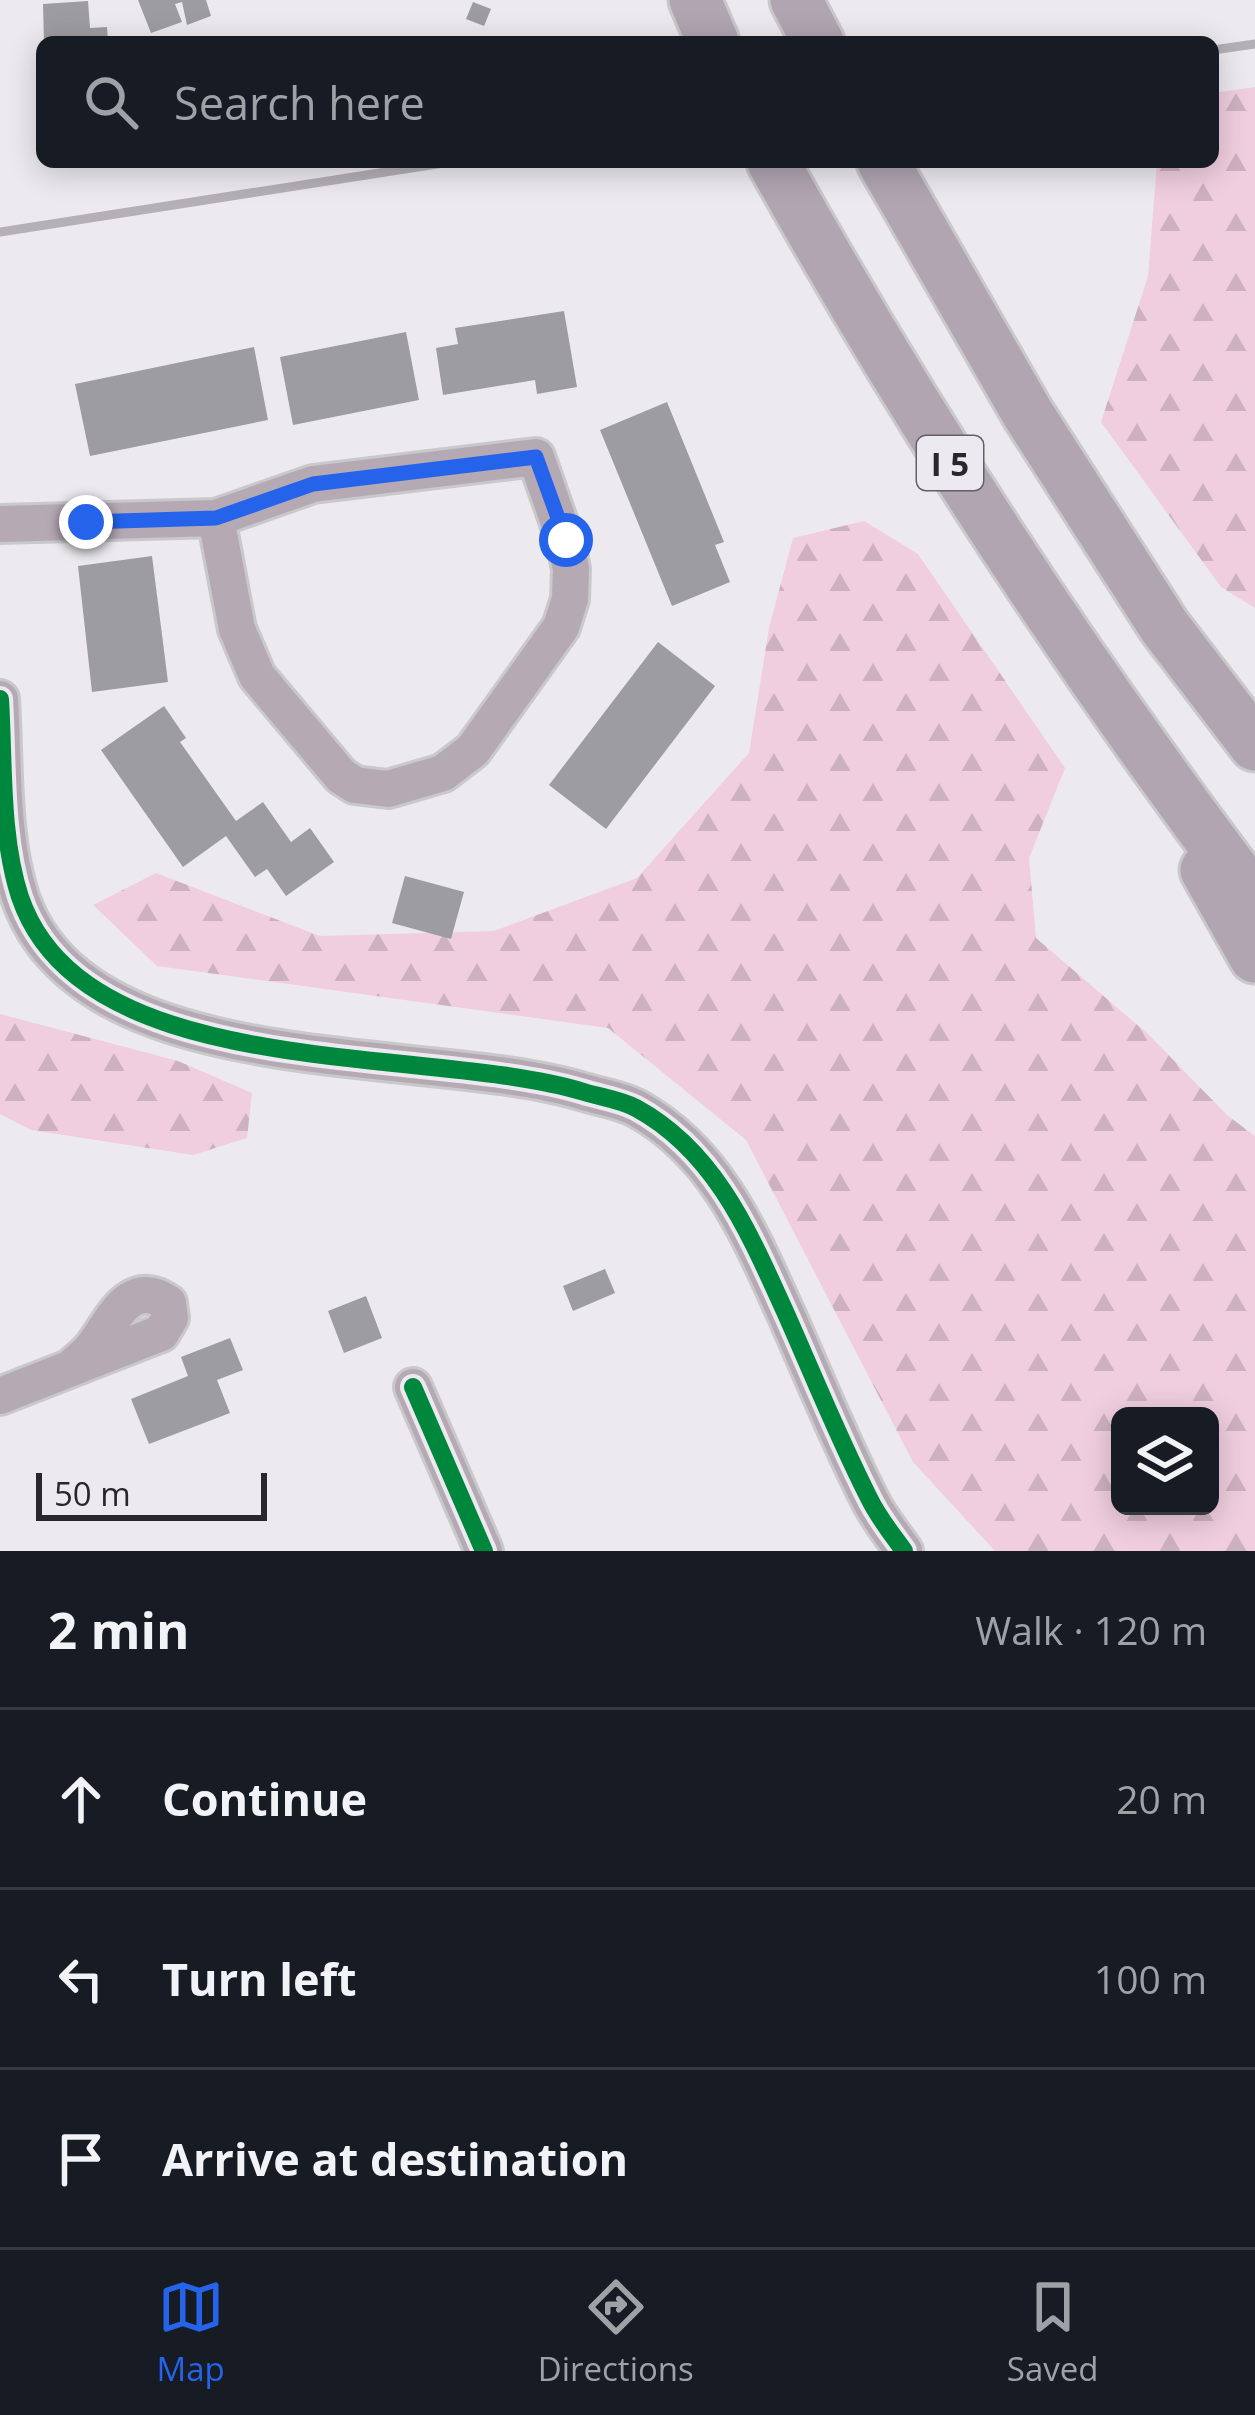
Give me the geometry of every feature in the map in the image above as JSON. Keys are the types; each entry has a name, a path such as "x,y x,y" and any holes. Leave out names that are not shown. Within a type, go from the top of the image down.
{"highway":[{"path":"695,0 710,36"},
{"path":"796,0 815,36"},
{"name":"I 5","path":"776,168 914,409 1144,753 1255,899"},
{"name":"I 5","path":"886,168 1028,414 1164,626 1255,745"},
{"path":"1164,626 1255,716"},
{"path":"1144,753 1255,958"}],"street":[{"path":"0,524 216,518 313,484 536,457 566,540 570,599 561,627 473,750 443,773 388,789 371,789 341,776 257,676 237,629 216,518"},
{"path":"0,699 8,834 19,895 38,937 71,973 123,1004 238,1044 537,1078 635,1107 696,1154 743,1217 871,1503 904,1551"},
{"path":"0,1396 70,1368"},
{"path":"413,1388 484,1551"}],"green space":[{"path":"1255,87 1255,608 1221,587 1101,422 1148,276 1157,168 1219,168 1219,92"},
{"path":"864,521 918,554 1065,768 1029,858 1036,938 1149,1035 1227,1115 1255,1136 1255,1551 995,1551 913,1462 746,1140 608,1028 157,966 93,905 156,873 320,936 494,931 637,878 749,753 769,628 793,538"},
{"path":"0,1014 178,1061 252,1093 247,1138 193,1155 31,1130 0,1114"}],"building":[{"path":"138,0 206,0 211,16 187,25 182,2 175,4 182,22 151,33"},
{"path":"88,1 90,28 107,27 108,36 44,36 43,4"},
{"path":"473,2 491,9 484,26 466,19"},
{"path":"564,311 577,387 537,394 535,380 443,395 436,348 458,344 455,328"},
{"path":"406,332 419,400 293,425 280,357"},
{"path":"254,347 268,420 90,456 75,384"},
{"path":"667,402 724,542 715,545 730,582 672,606 600,430"},
{"path":"152,556 168,682 92,692 78,566"},
{"path":"658,642 715,686 606,829 549,785"},
{"path":"164,706 186,738 180,742 236,821 263,802 291,842 310,828 334,862 286,896 267,869 255,877 226,836 183,867 101,750"},
{"path":"405,876 464,892 451,939 392,923"},
{"path":"605,1269 615,1293 573,1311 563,1286"},
{"path":"366,1296 382,1338 344,1353 328,1311"},
{"path":"230,1338 243,1370 217,1380 230,1413 149,1444 131,1399 188,1376 181,1357"}],"railway":[{"path":"1219,49 1255,44"},
{"path":"0,232 411,168"}],"cycle path":[{"path":"0,699 6,824 14,874 20,897 56,957 113,1000 185,1029 267,1047 517,1078 624,1103 664,1126 710,1172 745,1227 858,1476 904,1551"},
{"path":"413,1387 484,1551"}],"route":[{"path":"86,522 216,518 313,484 536,457 566,540"}]}
